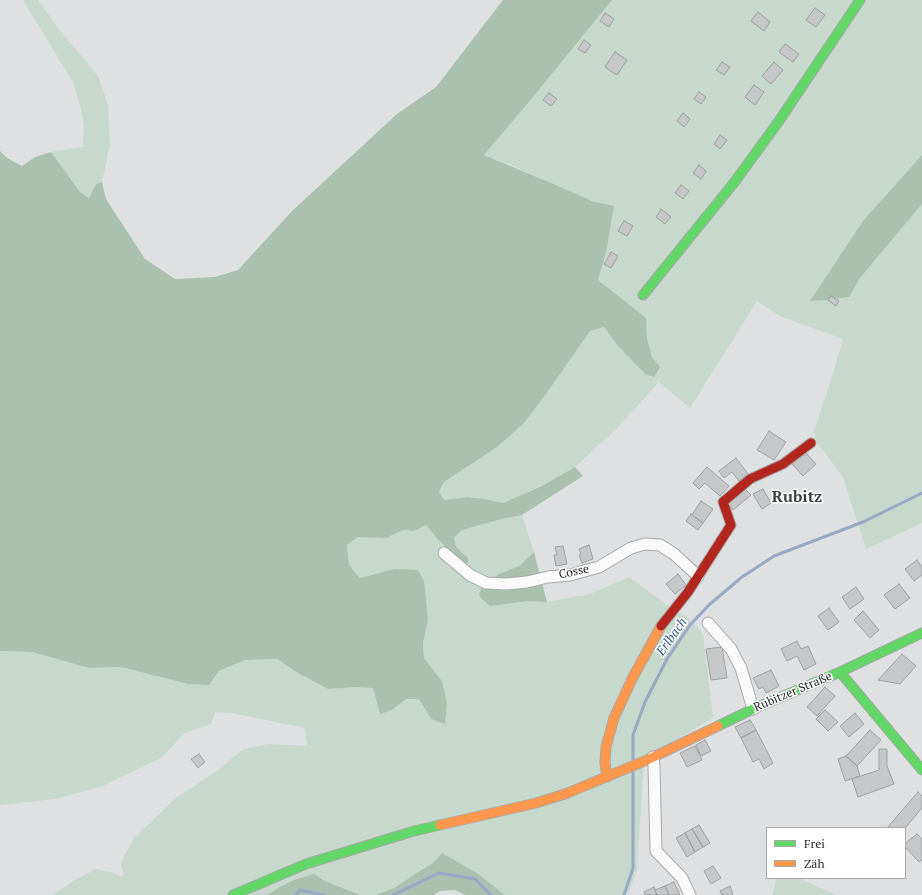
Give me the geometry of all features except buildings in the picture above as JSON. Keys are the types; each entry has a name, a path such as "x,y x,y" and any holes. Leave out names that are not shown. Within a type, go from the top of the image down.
{"street":[{"path":"643,295 734,184 779,121 860,0"},
{"path":"607,777 605,763 606,747 614,718 632,678 663,621 688,592 721,542 730,525 723,502 750,479 784,464 811,443"},
{"name":"Cosse","path":"444,553 470,575 486,583 506,584 570,575 599,566 631,548 645,544 660,545 674,554 698,576"},
{"path":"708,623 731,648 741,668 753,709"},
{"path":"840,672 922,633"},
{"name":"Rubitzer Straße","path":"233,895 306,864 360,847 414,831 536,803 565,794 624,770 753,709 840,672 922,770"},
{"path":"650,758 654,766 656,851 682,878 690,895"}],"green space":[{"path":"23,0 38,0 58,28 98,76 108,105 110,144 102,182 96,184 89,198 80,192 51,152 83,147 84,126 80,105 73,82"},
{"path":"503,0 612,0 484,155 592,201 614,206 606,253 598,280 646,318 647,338 652,357 660,367 654,377 645,374 618,346 604,327 590,331 524,423 497,447 444,482 439,492 444,500 467,497 503,503 542,486 575,467 583,476 522,515 462,530 454,538 456,547 468,558 468,563 460,562 426,525 414,531 403,530 387,538 358,537 347,545 349,565 360,578 394,569 418,570 424,581 428,620 423,643 424,658 442,681 447,704 445,724 431,719 419,699 406,699 392,710 380,714 373,688 355,687 328,689 298,673 277,659 245,660 219,671 209,685 188,684 121,667 89,668 32,652 0,651 0,151 7,158 22,166 35,157 51,152 80,192 89,198 96,184 102,182 106,199 145,259 175,279 215,277 238,270 292,211 397,114 436,87"},
{"path":"612,0 922,0 922,155 906,173 828,274 810,301 849,296 860,278 922,204 922,523 866,549 843,477 816,441 814,431 843,339 780,316 757,301 690,408 659,382 617,428 575,467 542,486 503,503 467,497 444,500 439,492 444,482 467,467 551,387 590,331 604,327 618,346 645,374 660,367 652,357 647,338 646,318 597,280 606,253 614,206 586,199 511,165 484,155"},
{"path":"922,155 922,204 860,278 849,297 810,301 863,221"},
{"path":"522,515 534,552 519,566 499,574 528,601 547,602 590,594 629,577 675,611 686,616 703,634 713,718 644,759 637,869 628,895 505,895 477,873 442,853 433,863 394,888 379,895 360,895 325,881 314,874 296,879 267,895 53,895 73,881 96,869 124,877 121,863 134,838 175,799 219,769 244,749 268,744 307,746 305,728 232,713 215,712 211,724 185,733 161,758 100,787 55,799 0,805 0,651 32,652 89,668 121,667 188,684 209,685 219,671 245,660 277,659 298,673 328,689 355,687 373,688 392,710 406,699 419,699 431,719 442,681 424,658 423,643 428,620 394,569 360,578 349,565 347,545 358,537 387,538 403,530 414,531 426,525 436,537 468,563 468,558 456,547 454,538 462,530"},
{"path":"534,552 547,602 528,601 490,606 479,596 481,588 499,574 519,566"},
{"path":"442,853 477,873 505,895 465,895 455,890 440,891 434,895 376,895 394,888 433,863"},
{"path":"314,874 325,881 360,895 267,895 296,879"},
{"path":"777,879 800,879 836,895 772,895"}],"waterway":[{"name":"Erlbach","path":"633,761 633,735 645,702 667,659 690,625 710,604 742,577 774,556 863,522 922,493"},
{"name":"Erlbach","path":"624,895 633,868 633,770"},
{"name":"Erlbach","path":"393,895 439,873 475,879 491,895"},
{"name":"Erlbach","path":"296,895 300,890 324,895"}],"traffic: fast":[{"path":"643,295 733,184 779,121 860,0"},
{"path":"718,726 753,709 840,672 922,633"},
{"path":"840,672 922,770"},
{"path":"233,895 306,864 414,831 440,825"}],"traffic: slow":[{"path":"607,777 605,763 606,747 614,718 632,679 661,626"},
{"path":"440,825 536,803 565,794 647,760 718,726"}],"traffic: jam":[{"path":"661,626 688,592 731,525 723,502 750,479 783,464 811,443"}],"district":[{"name":"Rubitz","path":"797,497"}]}
